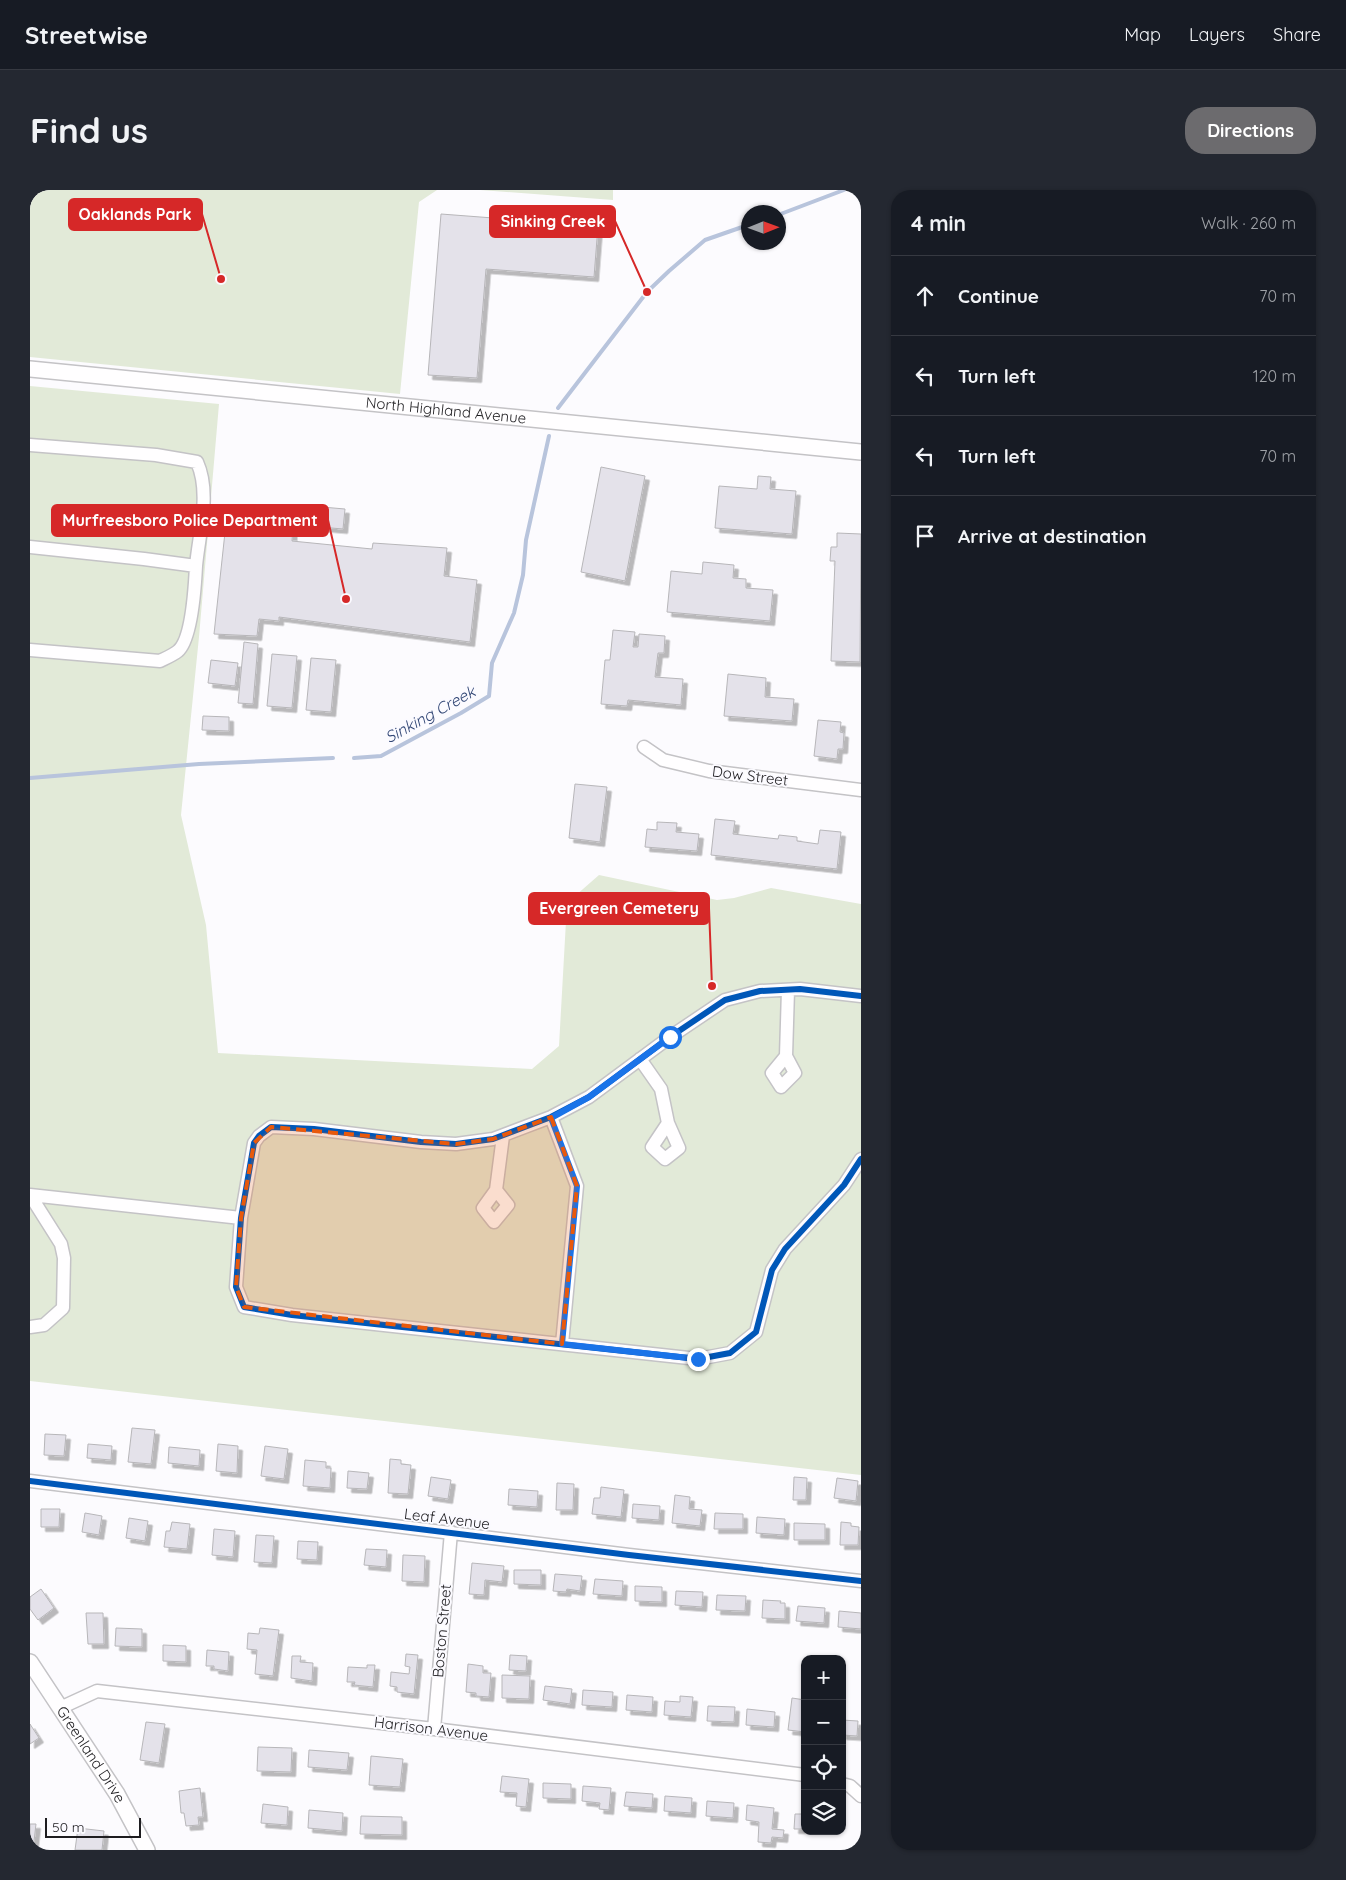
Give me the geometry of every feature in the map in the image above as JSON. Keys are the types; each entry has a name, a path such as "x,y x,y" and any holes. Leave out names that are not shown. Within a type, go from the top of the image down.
{"street":[{"name":"North Highland Avenue","path":"30,369 861,452"},
{"path":"30,444 156,455 197,462 203,475 193,606 188,629 179,650 160,661 30,650"},
{"path":"30,547 196,566"},
{"name":"Dow Street","path":"644,747 663,760 708,771 861,790"},
{"path":"861,996 800,989 760,991 725,1000 640,1058 589,1097 551,1118 493,1139 456,1144 421,1142 314,1129 271,1127 259,1136 254,1143 240,1218 236,1287 244,1306 292,1315 698,1359 730,1352 756,1332 772,1270 785,1248 844,1185 861,1159"},
{"path":"786,1056 788,990"},
{"path":"640,1058 661,1089 668,1123"},
{"path":"551,1118 577,1186 562,1344"},
{"path":"496,1190 503,1136"},
{"path":"30,1195 240,1218"},
{"path":"30,1195 61,1244 64,1258 62,1308 44,1325 30,1327"},
{"name":"Leaf Avenue","path":"30,1481 629,1555 861,1581"},
{"name":"Boston Street","path":"434,1730 451,1532"},
{"name":"Greenland Drive","path":"30,1662 117,1794 147,1850"},
{"name":"Harrison Avenue","path":"60,1708 97,1691 801,1775"},
{"path":"846,1785 850,1786 861,1796"}],"highlighted area":[{"path":"551,1117 577,1186 562,1344 244,1307 236,1287 241,1218 254,1143 271,1127 456,1144 493,1139"}],"green space":[{"path":"30,190 437,190 419,202 400,394 30,357"},
{"path":"480,190 613,190 613,200"},
{"path":"30,386 219,404 199,637 181,815 206,925 218,1053 532,1069 559,1046 567,903 599,875 717,900 734,898 771,888 861,904 861,1475 30,1381"}],"building":[{"path":"441,214 598,226 594,277 486,269 477,378 428,375"},
{"path":"601,467 645,476 625,581 581,572"},
{"path":"758,476 771,477 770,489 796,491 792,534 715,528 719,486 757,489"},
{"path":"299,505 345,509 343,529 297,525"},
{"path":"262,521 293,525 292,541 372,549 373,543 447,548 444,576 477,580 470,642 279,617 279,621 259,619 257,636 214,634 226,523 260,527"},
{"path":"837,533 861,534 860,662 831,661 835,561 830,561 831,547 837,547"},
{"path":"703,562 734,565 733,578 746,579 746,588 773,590 770,621 667,612 671,571 702,574"},
{"path":"613,630 635,632 633,647 638,647 639,634 665,636 664,653 658,653 655,677 683,679 681,705 628,700 627,706 601,704 605,660 610,660"},
{"path":"244,642 258,644 253,704 238,703"},
{"path":"272,654 297,656 292,708 267,706"},
{"path":"311,658 336,660 331,712 306,710"},
{"path":"211,660 238,663 235,686 208,683"},
{"path":"728,674 766,678 765,697 794,699 792,721 724,716"},
{"path":"203,716 229,717 229,731 202,730"},
{"path":"818,720 841,722 840,732 844,733 843,749 838,749 837,759 814,756"},
{"path":"575,784 607,787 600,842 569,838"},
{"path":"715,819 735,821 733,834 778,839 779,835 797,837 797,841 818,844 820,830 841,832 837,869 711,855"},
{"path":"657,822 677,823 676,832 699,834 697,851 645,847 647,829 657,830"},
{"path":"132,1428 155,1430 151,1464 128,1462"},
{"path":"45,1434 66,1435 64,1456 44,1455"},
{"path":"88,1444 112,1446 111,1460 87,1458"},
{"path":"218,1444 238,1446 237,1473 216,1471"},
{"path":"265,1446 288,1449 284,1479 261,1476"},
{"path":"169,1447 200,1450 199,1466 168,1463"},
{"path":"390,1459 401,1460 401,1464 411,1465 408,1494 388,1493"},
{"path":"305,1460 326,1462 326,1468 331,1468 330,1488 303,1486"},
{"path":"348,1471 369,1473 367,1489 347,1488"},
{"path":"431,1477 451,1480 448,1499 428,1496"},
{"path":"794,1477 807,1478 806,1500 793,1500"},
{"path":"837,1478 858,1481 856,1501 834,1498"},
{"path":"557,1483 574,1484 573,1510 556,1510"},
{"path":"601,1487 624,1490 621,1517 592,1514 594,1498 600,1498"},
{"path":"509,1489 538,1491 537,1507 508,1505"},
{"path":"675,1495 690,1497 689,1509 702,1510 700,1526 672,1523"},
{"path":"633,1504 660,1506 659,1520 632,1518"},
{"path":"41,1509 60,1509 59,1527 41,1527"},
{"path":"85,1513 102,1516 99,1535 82,1532"},
{"path":"715,1513 743,1514 743,1529 714,1529"},
{"path":"757,1517 785,1519 784,1535 756,1533"},
{"path":"129,1518 148,1521 145,1541 126,1538"},
{"path":"172,1522 190,1524 187,1549 164,1547 166,1531 170,1531"},
{"path":"841,1522 851,1523 851,1526 859,1527 858,1545 840,1545"},
{"path":"794,1523 825,1524 825,1540 794,1540"},
{"path":"214,1529 235,1531 233,1557 212,1555"},
{"path":"256,1535 274,1536 272,1563 254,1562"},
{"path":"298,1541 318,1542 317,1560 297,1559"},
{"path":"366,1549 387,1550 386,1567 364,1565"},
{"path":"403,1555 425,1556 424,1582 402,1581"},
{"path":"472,1563 504,1566 502,1582 485,1580 484,1595 469,1594"},
{"path":"514,1570 541,1570 541,1585 514,1584"},
{"path":"555,1574 582,1576 580,1591 567,1589 566,1592 553,1591"},
{"path":"595,1579 623,1581 622,1596 593,1594"},
{"path":"635,1586 662,1587 662,1602 635,1601"},
{"path":"41,1589 54,1608 38,1620 30,1609 30,1597"},
{"path":"676,1591 703,1592 702,1607 675,1605"},
{"path":"717,1595 746,1596 745,1611 716,1610"},
{"path":"763,1600 785,1603 785,1619 762,1618"},
{"path":"798,1606 825,1608 824,1623 796,1621"},
{"path":"839,1611 861,1613 861,1629 838,1627"},
{"path":"86,1613 103,1613 104,1644 88,1644"},
{"path":"116,1628 142,1629 142,1647 115,1646"},
{"path":"260,1628 279,1630 273,1676 255,1674 257,1650 247,1649 248,1633 259,1634"},
{"path":"163,1645 186,1646 186,1662 163,1661"},
{"path":"207,1650 229,1652 228,1671 214,1669 214,1666 206,1666"},
{"path":"406,1654 418,1655 414,1694 397,1692 397,1687 390,1686 391,1672 409,1674 410,1667 405,1666"},
{"path":"510,1655 527,1656 526,1671 509,1670"},
{"path":"292,1656 301,1656 300,1662 313,1663 312,1681 291,1678"},
{"path":"468,1664 483,1666 483,1673 491,1673 489,1697 476,1696 476,1693 466,1692"},
{"path":"367,1665 375,1665 373,1687 354,1685 355,1682 347,1682 348,1667 367,1668"},
{"path":"502,1675 530,1676 529,1699 502,1698"},
{"path":"545,1686 572,1689 570,1704 543,1700"},
{"path":"583,1690 613,1692 612,1707 582,1705"},
{"path":"627,1695 653,1697 652,1712 626,1710"},
{"path":"680,1696 693,1697 691,1717 664,1715 665,1701 680,1702"},
{"path":"792,1698 801,1699 801,1732 788,1730"},
{"path":"708,1706 735,1707 734,1722 707,1721"},
{"path":"747,1709 775,1712 774,1727 746,1725"},
{"path":"846,1720 858,1721 857,1736 846,1735"},
{"path":"146,1722 165,1724 159,1763 140,1760"},
{"path":"30,1724 39,1738 30,1744"},
{"path":"258,1747 292,1748 291,1772 257,1771"},
{"path":"309,1750 349,1753 347,1770 308,1767"},
{"path":"371,1756 403,1759 400,1787 369,1785"},
{"path":"502,1776 529,1779 526,1807 516,1806 517,1793 500,1792"},
{"path":"543,1783 571,1784 571,1799 543,1798"},
{"path":"583,1786 611,1788 609,1810 599,1809 600,1803 582,1801"},
{"path":"200,1788 203,1817 198,1817 199,1825 186,1826 184,1813 181,1813 179,1791"},
{"path":"626,1792 653,1794 652,1808 624,1806"},
{"path":"665,1796 692,1798 691,1813 664,1811"},
{"path":"707,1801 734,1803 733,1818 706,1816"},
{"path":"263,1804 288,1807 287,1825 261,1823"},
{"path":"747,1805 774,1808 772,1829 784,1830 783,1838 772,1837 771,1843 758,1842 759,1822 746,1820"},
{"path":"309,1810 343,1813 342,1831 308,1828"},
{"path":"795,1814 801,1814 801,1829 794,1829"},
{"path":"361,1816 402,1817 402,1835 360,1834"},
{"path":"30,1824 36,1824 33,1850 30,1850"},
{"path":"78,1828 104,1831 102,1850 75,1850"}],"waterway":[{"name":"Sinking Creek","path":"786,212 844,190"},
{"name":"Sinking Creek","path":"558,408 647,292 705,240 741,227"},
{"name":"Sinking Creek","path":"354,758 381,756 489,696 492,663 514,613 523,575 526,540 549,436"},
{"name":"Sinking Creek","path":"30,778 199,764 333,758"}],"cycle path":[{"path":"861,996 800,989 760,991 725,1000 670,1037 589,1097 551,1117 493,1139 456,1144 421,1142 314,1129 271,1127 259,1136 254,1143 241,1218 236,1287 244,1307 292,1315 698,1359 730,1353 756,1332 772,1270 785,1249 844,1185 861,1159"},
{"path":"30,1481 629,1555 861,1581"}],"place":[{"name":"Oaklands Park","path":"221,279"},
{"name":"Sinking Creek","path":"647,292"},
{"name":"Murfreesboro Police Department","path":"346,599"},
{"name":"Evergreen Cemetery","path":"712,986"}],"route":[{"path":"670,1037 589,1097 551,1118 577,1186 562,1344 698,1359"}]}
